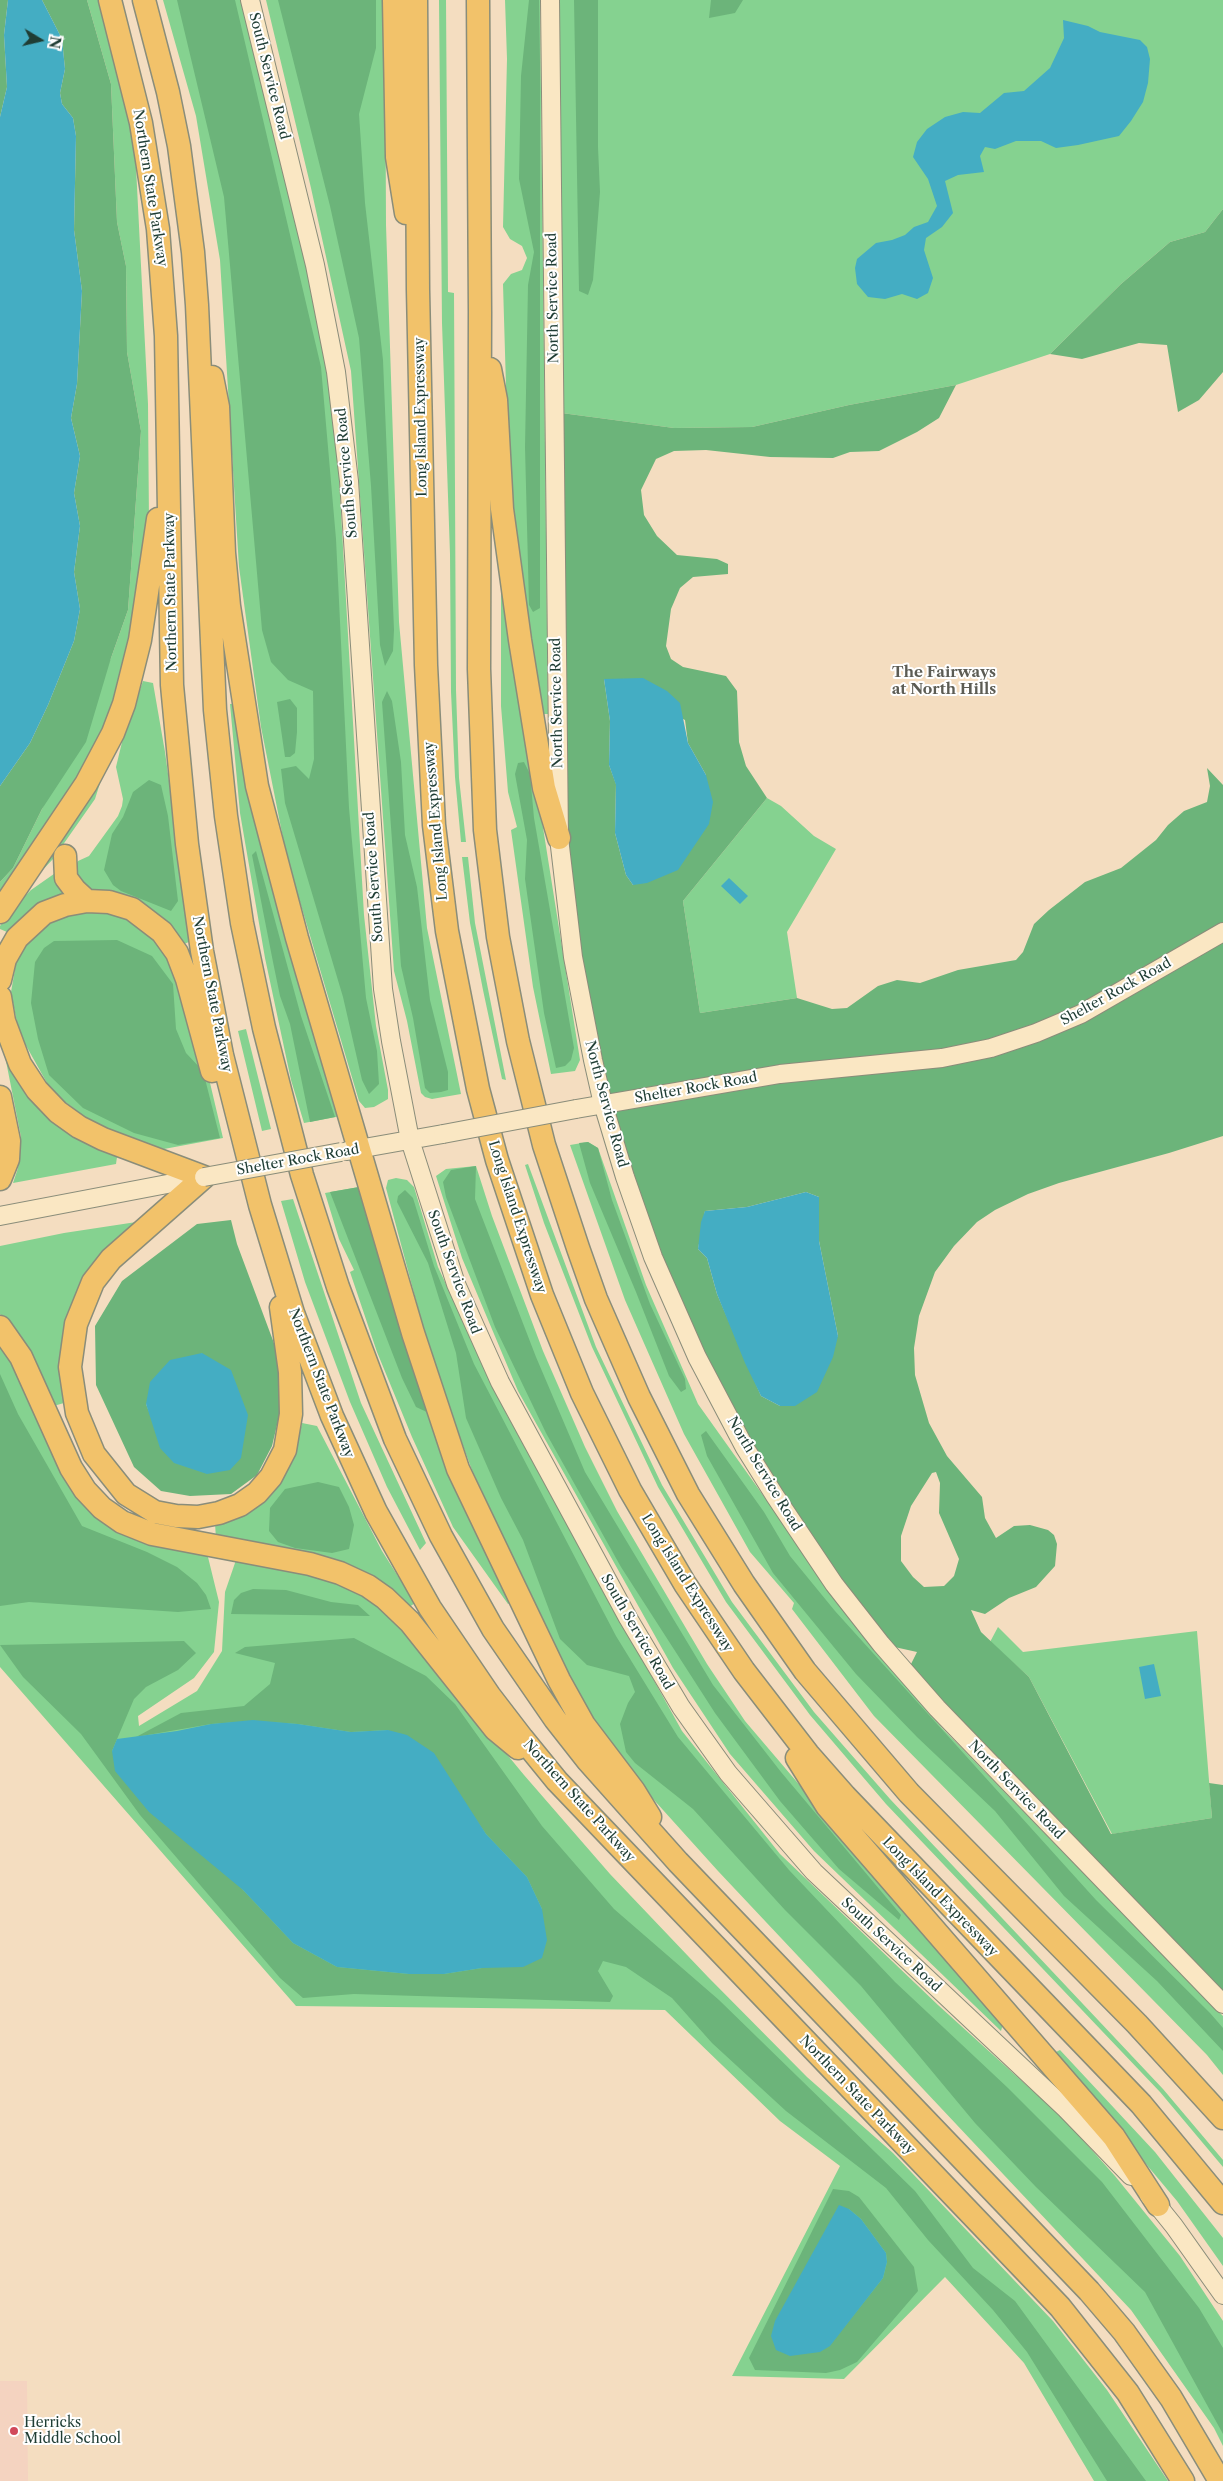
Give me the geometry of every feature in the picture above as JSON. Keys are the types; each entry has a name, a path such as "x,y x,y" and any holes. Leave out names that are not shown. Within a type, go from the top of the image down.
{"highway":[{"name":"Northern State Parkway","path":"110,0 142,123 158,229 166,336 172,685 182,800 202,951 240,1131 275,1259 332,1416 385,1528 430,1608 494,1702 557,1780 1060,2307 1096,2350 1128,2393 1184,2481"},
{"path":"144,0 168,92 187,200 197,305 214,682 226,816 242,923 276,1080 302,1175 338,1287 395,1439 441,1536 493,1628 555,1719 622,1801 678,1862 1083,2284 1118,2325 1156,2377 1186,2422 1220,2481"},
{"path":"394,0 397,157 418,290"},
{"name":"Long Island Expressway","path":"416,0 418,290 426,674 434,825 446,931 478,1089 495,1153 542,1295 582,1393 630,1490 694,1598 744,1672 803,1748 845,1796 1141,2104 1223,2203"},
{"path":"478,0 480,312 479,669 485,830 490,884 507,988 531,1096 560,1197 596,1299 639,1397 688,1494 744,1584 805,1671 909,1793 1137,2024 1223,2118"},
{"path":"197,305 218,407 228,597 240,685 258,786 350,1151 449,1445 472,1500 570,1703 599,1748 634,1791 678,1862"},
{"path":"480,312 496,400 501,500 526,678 544,788 559,838"},
{"path":"0,912 94,771 113,733 121,711 144,619 168,444"},
{"path":"65,856 66,878 87,901"},
{"path":"0,980 5,959 10,949 34,920 65,905 87,901 109,902 132,909 153,923 170,941 187,979 209,1063 240,1131"},
{"path":"0,997 6,1028 20,1064 37,1090 58,1112 79,1128 103,1139 204,1177 132,1239 101,1271 81,1310 71,1352 73,1397 87,1442 102,1466 122,1490 155,1512 176,1516 198,1517 229,1510 240,1505 260,1489 271,1477 281,1460 290,1426 291,1398 275,1259"},
{"path":"0,1097 9,1141 8,1159 0,1179"},
{"path":"0,1327 21,1357 71,1468 85,1490 102,1508 122,1522 152,1534 310,1564 340,1573 368,1586 397,1608 410,1622 494,1729 557,1780"},
{"path":"744,1672 827,1806 1114,2138 1158,2205"}],"main road":[{"name":"South Service Road","path":"250,0 315,265 340,399 351,516 379,954 391,1041 410,1140 456,1284 500,1382 640,1640 696,1730 744,1793 814,1872 1072,2116 1158,2205 1223,2294"},
{"name":"North Service Road","path":"550,0 559,838 573,956 603,1104 653,1256 697,1357 745,1448 804,1541 881,1644 937,1708 1223,2004"},
{"name":"Shelter Rock Road","path":"0,1216 603,1104 780,1074 942,1058 991,1048 1036,1033 1081,1014 1223,932"}],"shaded area":[{"name":"Herricks Middle School","path":"0,2381 27,2381 28,2481 0,2481"}],"green space":[{"path":"0,0 8,0 4,35 7,87 0,117"},
{"path":"42,0 87,0 111,84 117,222 126,266 127,352 141,431 128,610 111,658 86,742 42,809 13,868 0,882 0,786 30,743 48,705 74,641 80,609 74,572 80,526 74,493 80,456 71,418 77,384 82,291 74,230 76,136 73,118 62,104 60,93 65,69 62,39"},
{"path":"87,0 101,0 122,75 136,167 148,404 149,524 121,689 78,780 0,893 0,882 13,868 42,809 111,658 128,610 141,431 127,352 126,266 117,222 111,84"},
{"path":"163,0 242,0 273,120 314,303 336,425 364,915 376,1026 388,1090 388,1099 374,1107 365,1108 359,1101 287,858 261,727 239,567 220,260 196,116"},
{"path":"177,0 235,0 321,367 336,539 349,808 366,998 377,1051 379,1084 369,1094 362,1080 343,997 285,803 281,769 296,766 309,779 314,759 313,691 288,680 271,662 262,630 224,197"},
{"path":"266,0 385,0 386,225 399,622 427,928 461,1094 432,1099 425,1097 421,1093 407,1021 394,971 351,371 311,188"},
{"path":"278,0 376,0 376,48 359,114 365,203 383,360 394,630 393,651 385,666 380,645 371,486 359,338 330,206"},
{"path":"439,0 446,0 448,292 454,293 456,690 459,778 466,842 461,842 455,777 451,692 450,554 442,323"},
{"path":"505,0 540,0 548,714 540,714 514,511 507,421 503,284 511,274 522,270 527,258 522,246 510,239 503,227 507,59"},
{"path":"529,0 539,0 540,64 540,608 533,612 529,605 525,447 528,285 534,252 519,179 521,76"},
{"path":"550,0 1223,0 1223,209 1205,232 1170,242 1121,284 1050,354 956,385 849,405 752,427 674,428 554,412"},
{"path":"574,0 598,0 598,147 600,192 593,280 588,295 579,291"},
{"path":"711,0 743,0 735,13 709,18"},
{"path":"1223,209 1223,372 1199,400 1178,412 1167,345 1139,343 1082,359 1050,354 1121,284 1170,242 1205,232"},
{"path":"956,385 939,418 917,432 879,451 850,452 833,458 770,457 706,450 674,451 656,459 641,490 644,515 657,536 677,555 717,559 728,564 728,574 693,577 680,588 671,609 666,646 671,659 683,667 726,676 737,691 739,742 746,766 767,798 683,901 700,1013 797,998 832,1009 847,1008 878,986 897,980 920,983 958,970 1016,960 1023,952 1034,924 1049,910 1085,882 1121,868 1156,840 1168,825 1184,811 1207,802 1210,786 1207,768 1223,785 1223,1136 1059,1183 1028,1194 995,1210 977,1222 954,1246 935,1272 919,1316 914,1348 915,1375 929,1423 947,1456 982,1497 985,1518 996,1538 1014,1526 1030,1525 1048,1530 1054,1535 1057,1544 1055,1566 1036,1587 1009,1598 985,1614 971,1610 981,1632 1029,1677 1111,1834 1212,1818 1209,1783 1223,1785 1223,2004 972,1745 910,1666 917,1652 881,1644 745,1448 625,1177 569,930 554,412 674,428 752,427 849,405","holes":["604,679 685,720 688,743 706,775 633,885 626,875 615,833 616,784 609,765 610,721","806,1192 819,1197 819,1241 838,1336 780,1406 761,1396 717,1294 707,1258 698,1249 705,1211 747,1207","936,1472 940,1483 939,1513 959,1559 954,1576 944,1586 924,1587 913,1577 901,1561 901,1536 911,1506 932,1473"]},
{"path":"501,582 523,702 580,1060 575,1071 551,1074 533,987 511,830 517,827 508,792 501,706"},
{"path":"143,681 153,683 165,752 191,941 182,945 83,888 73,870 78,861 89,856 118,816 122,806 123,799 116,767 123,738"},
{"path":"387,691 392,701 401,762 405,835 417,887 430,1000 448,1072 448,1090 441,1092 430,1093 425,1088 413,1018 401,966 382,702"},
{"path":"290,699 297,708 297,732 295,753 290,757 285,757 277,702"},
{"path":"230,704 238,704 341,1116 304,1123 291,1080 265,958 240,813"},
{"path":"524,762 530,774 534,818 574,1048 571,1060 565,1066 556,1068 544,1013 525,879 527,840 515,774 518,763"},
{"path":"100,779 95,799 53,859 37,876"},
{"path":"149,780 161,785 168,816 178,901 171,911 121,891 113,885 104,870 112,834 123,817 133,792"},
{"path":"767,798 781,806 814,836 836,849 787,932 797,998 700,1013 683,901"},
{"path":"256,851 301,1016 335,1117 310,1122 290,1024 280,996 273,962 252,855"},
{"path":"462,857 468,857 475,923 506,1080 502,1079 483,990 470,923"},
{"path":"61,869 74,895 14,935 0,929 0,926 14,907 31,890"},
{"path":"80,910 112,911 141,924 164,944 194,1015 223,1138 164,1149 97,1126 52,1092 19,1033 11,992 17,958 30,937 53,919"},
{"path":"117,940 152,956 173,984 176,1029 186,1053 203,1071 220,1138 178,1145 134,1133 83,1108 49,1075 38,1039 31,1003 35,962 44,948 54,941"},
{"path":"246,1029 271,1129 262,1131 238,1031"},
{"path":"3,1046 88,1143 117,1157 116,1164 13,1183 18,1168 21,1137"},
{"path":"588,1142 598,1148 646,1285 698,1404 862,1634 942,1728 1223,2016 1223,2075 1207,2055 874,1716 792,1609 794,1603 750,1552 684,1434 625,1300 570,1145"},
{"path":"588,1142 598,1148 612,1200 650,1304 685,1379 686,1389 681,1392 669,1376 590,1183 579,1143"},
{"path":"528,1164 596,1347 662,1485 732,1602 814,1712 890,1799 1163,2089 1223,2160 1223,2167 1160,2092 886,1804 810,1715 726,1602 658,1487 592,1347 544,1223 525,1165"},
{"path":"476,1166 492,1216 543,1351 585,1447 617,1511 707,1664 745,1721 1003,2024 1001,2031 814,1851 730,1754 673,1668 518,1391 462,1258 436,1176 446,1169"},
{"path":"476,1166 475,1199 536,1357 585,1472 713,1685 781,1772 901,1915 899,1920 839,1869 780,1801 715,1713 621,1567 546,1433 495,1327 446,1197 443,1182 451,1170"},
{"path":"396,1178 407,1180 414,1187 438,1267 507,1415 682,1731 780,1854 938,2005 1066,2121 1115,2176 1180,2256 1223,2321 1223,2446 1214,2428 1131,2310 718,1871 645,1790 589,1719 472,1470 434,1368 386,1188 388,1180"},
{"path":"359,1187 511,1602 508,1604 453,1527 412,1437 377,1352 350,1272 354,1270 339,1239 325,1193"},
{"path":"359,1187 429,1413 416,1407 402,1378 330,1192"},
{"path":"405,1190 413,1198 434,1266 474,1364 616,1636 678,1737 789,1870 895,1982 1008,2088 1102,2182 1199,2308 1223,2348 1223,2434 1145,2292 1036,2187 975,2123 861,1986 785,1910 693,1809 635,1763 626,1752 620,1724 628,1703 635,1692 629,1676 587,1665 560,1639 523,1540 501,1498 466,1418 456,1353 428,1263 397,1202 398,1196"},
{"path":"293,1199 361,1403 426,1543 420,1550 387,1487 350,1402 305,1282 281,1201"},
{"path":"231,1220 237,1244 278,1354 282,1404 272,1446 257,1475 231,1494 190,1496 161,1491 134,1467 96,1385 95,1326 122,1281 197,1224","holes":["202,1353 154,1424 146,1404"]},
{"path":"143,1221 113,1250 61,1374 64,1403 50,1407 27,1354 0,1314 0,1246 64,1233"},
{"path":"0,1340 7,1349 74,1490 207,1553 219,1602 214,1652 194,1678 138,1716 139,1726 197,1691 222,1651 225,1592 236,1560 313,1572 365,1593 411,1631 462,1700 610,1874 807,2077 893,2153 1053,2321 1107,2390 1168,2481 1094,2481 1024,2363 945,2277 844,2379 732,2376 840,2166 780,2121 665,2010 296,2006 0,1667"},
{"path":"0,1374 18,1414 82,1526 147,1552 177,1567 197,1583 206,1595 211,1609 178,1612 29,1602 0,1606"},
{"path":"302,1423 317,1426 382,1551 415,1603 408,1608 216,1539 215,1523 235,1517 263,1503 281,1481 294,1456"},
{"path":"706,1431 764,1512 790,1556 835,1611 1096,1900 1210,2013 1223,2028 1223,2051 1157,1981 1064,1896 995,1811 917,1737 856,1674 773,1573 707,1456 701,1435"},
{"path":"318,1482 339,1487 349,1507 354,1525 349,1549 332,1553 295,1548 278,1542 269,1531 270,1508 285,1489"},
{"path":"253,1589 286,1590 331,1602 358,1605 370,1616 231,1614 234,1600 241,1593"},
{"path":"998,1627 1023,1652 1197,1631 1212,1818 1112,1834 1029,1677 990,1642"},
{"path":"354,1638 426,1676 455,1704 542,1826 614,1909 719,2000 915,2191 973,2268 1015,2301 1146,2481 1107,2481 1027,2352 993,2310 928,2240 886,2188 786,2111 712,2043 672,1998 626,1967 603,1961 598,1971 613,1996 610,2002 354,1994 303,1998 280,1978 140,1815 81,1734 23,1677 0,1645 184,1641 196,1653 178,1670 146,1687 134,1699 112,1751 293,1943 337,1967 409,1974 444,1974 482,1968 542,1909 527,1877 486,1834 464,1802 388,1730 351,1732 298,1724 253,1721 211,1724 136,1737 181,1713 244,1706 270,1684 275,1663 235,1653 245,1647"},
{"path":"1060,2050 1155,2152 1223,2238 1223,2266 1177,2201 1094,2102 1056,2052"},
{"path":"833,2189 849,2191 859,2197 914,2267 918,2291 857,2362 840,2370 826,2373 755,2370 749,2358","holes":["849,2209 861,2219 886,2253 887,2262 883,2278 830,2345"]}],"water":[{"path":"8,0 42,0 62,39 65,69 60,93 62,104 73,118 76,136 74,230 82,291 77,384 71,418 80,456 74,493 80,526 74,572 80,609 74,641 48,705 30,743 0,786 0,117 7,87 4,35"},
{"path":"1063,20 1088,26 1100,32 1140,40 1147,47 1150,59 1148,83 1143,102 1131,121 1119,136 1078,145 1056,148 1041,141 1016,141 995,149 985,147 980,156 984,172 958,175 945,181 953,213 942,227 926,238 924,250 933,278 928,293 917,299 902,294 885,299 868,297 857,284 855,268 857,259 876,243 905,235 914,227 928,222 937,206 928,179 913,157 917,142 927,129 945,117 963,112 980,113 1004,93 1024,91 1050,68 1064,38"},
{"path":"643,678 667,691 680,703 688,743 706,775 713,802 709,824 678,870 647,883 633,885 626,875 615,833 616,785 609,765 610,721 604,679"},
{"path":"729,878 748,896 740,904 721,886"},
{"path":"806,1192 819,1197 819,1241 838,1336 833,1357 817,1392 795,1406 780,1406 761,1396 745,1363 717,1294 707,1258 698,1249 701,1222 705,1211 747,1207"},
{"path":"202,1353 231,1370 248,1415 241,1458 230,1470 207,1474 174,1463 160,1448 146,1404 150,1382 170,1360"},
{"path":"1154,1664 1161,1696 1145,1699 1139,1667"},
{"path":"253,1720 351,1732 388,1730 407,1735 434,1753 486,1834 527,1877 542,1909 547,1940 542,1958 523,1967 482,1968 444,1974 409,1974 337,1967 293,1943 243,1890 149,1812 115,1771 112,1751 117,1739 177,1731 211,1724"},
{"path":"839,2205 849,2209 861,2219 886,2253 887,2262 883,2278 830,2346 820,2352 790,2356 776,2350 771,2336 775,2321"}],"place":[{"name":"Herricks Middle School","path":"14,2431"}],"district":[{"name":"The Fairways at North Hills","path":"944,682"}]}
